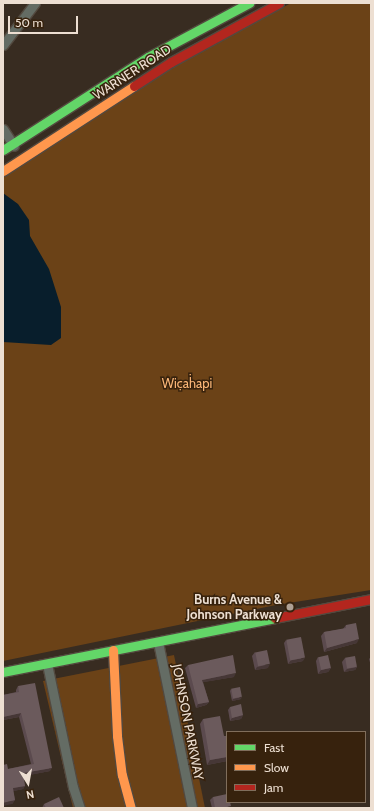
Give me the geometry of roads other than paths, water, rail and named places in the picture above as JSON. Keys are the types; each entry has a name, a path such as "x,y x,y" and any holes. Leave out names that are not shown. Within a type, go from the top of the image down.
{"main road":[{"name":"WARNER ROAD","path":"3,150 148,57 249,3"},
{"name":"WARNER ROAD","path":"3,171 171,62 279,3"},
{"path":"3,672 371,599"},
{"path":"113,650 117,736 122,775 131,808"}],"street":[{"path":"3,44 34,3"},
{"path":"3,129 22,159"},
{"name":"JOHNSON PARKWAY","path":"158,642 192,808"},
{"path":"47,664 73,787 80,808"}],"water":[{"path":"3,193 18,204 29,220 30,236 49,269 61,307 61,338 51,345 3,342"}],"place":[{"name":"Burns Avenue & Johnson Parkway","path":"290,607"}],"park label":[{"name":"Wic̣aḣapi","path":"187,383"}]}
